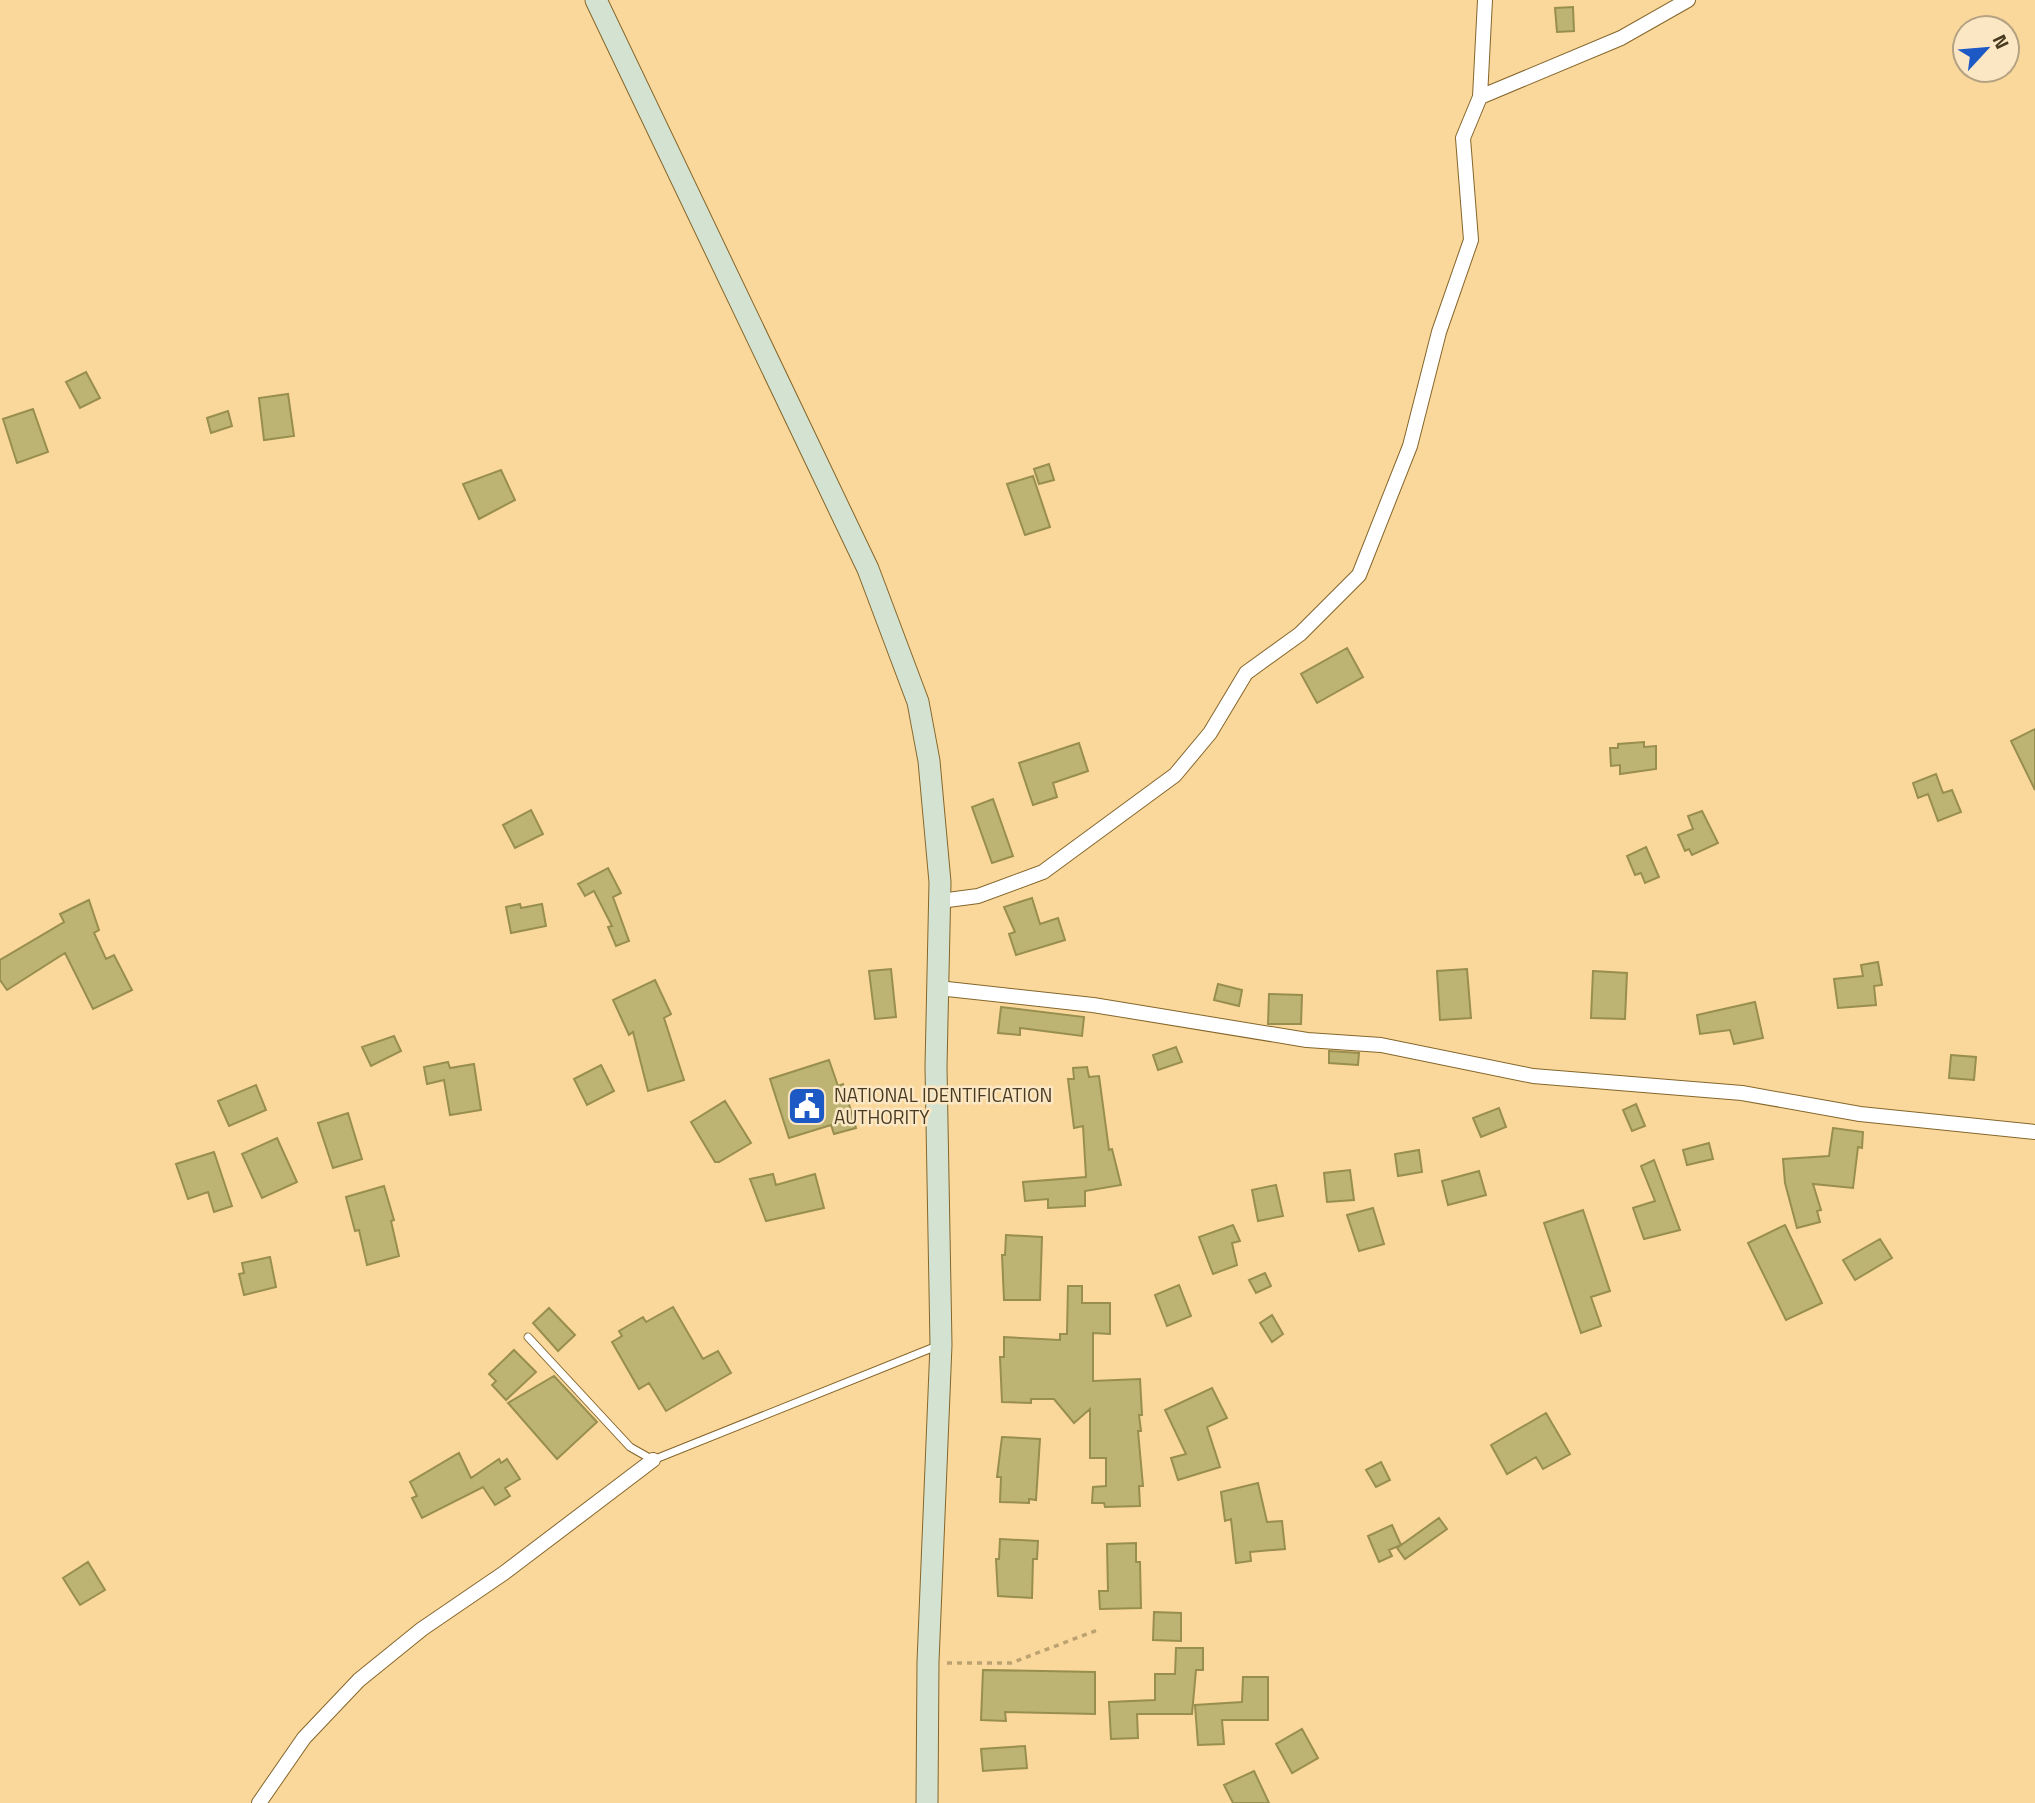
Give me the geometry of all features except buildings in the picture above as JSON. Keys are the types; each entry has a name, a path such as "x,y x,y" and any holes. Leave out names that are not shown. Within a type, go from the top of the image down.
{"main road":[{"path":"596,0 868,569 918,702 929,761 940,901 938,988 941,1345 928,1662 927,1803"}],"street":[{"path":"940,901 978,895 1043,872 1175,775 1210,733 1246,673 1300,634 1359,575 1410,446 1439,332 1471,240 1463,138 1480,97 1485,0"},
{"path":"1480,97 1620,38 1688,0"},
{"path":"938,988 1093,1005 1307,1040 1381,1045 1533,1076 1742,1093 1860,1114 2035,1132"},
{"path":"259,1803 304,1738 359,1680 422,1629 504,1573 653,1460"}],"lane":[{"path":"528,1337 630,1447 653,1460 941,1345"}],"path":[{"path":"928,1662 1011,1663 1100,1629"}],"place":[{"name":"NATIONAL IDENTIFICATION AUTHORITY","path":"807,1106"}]}
